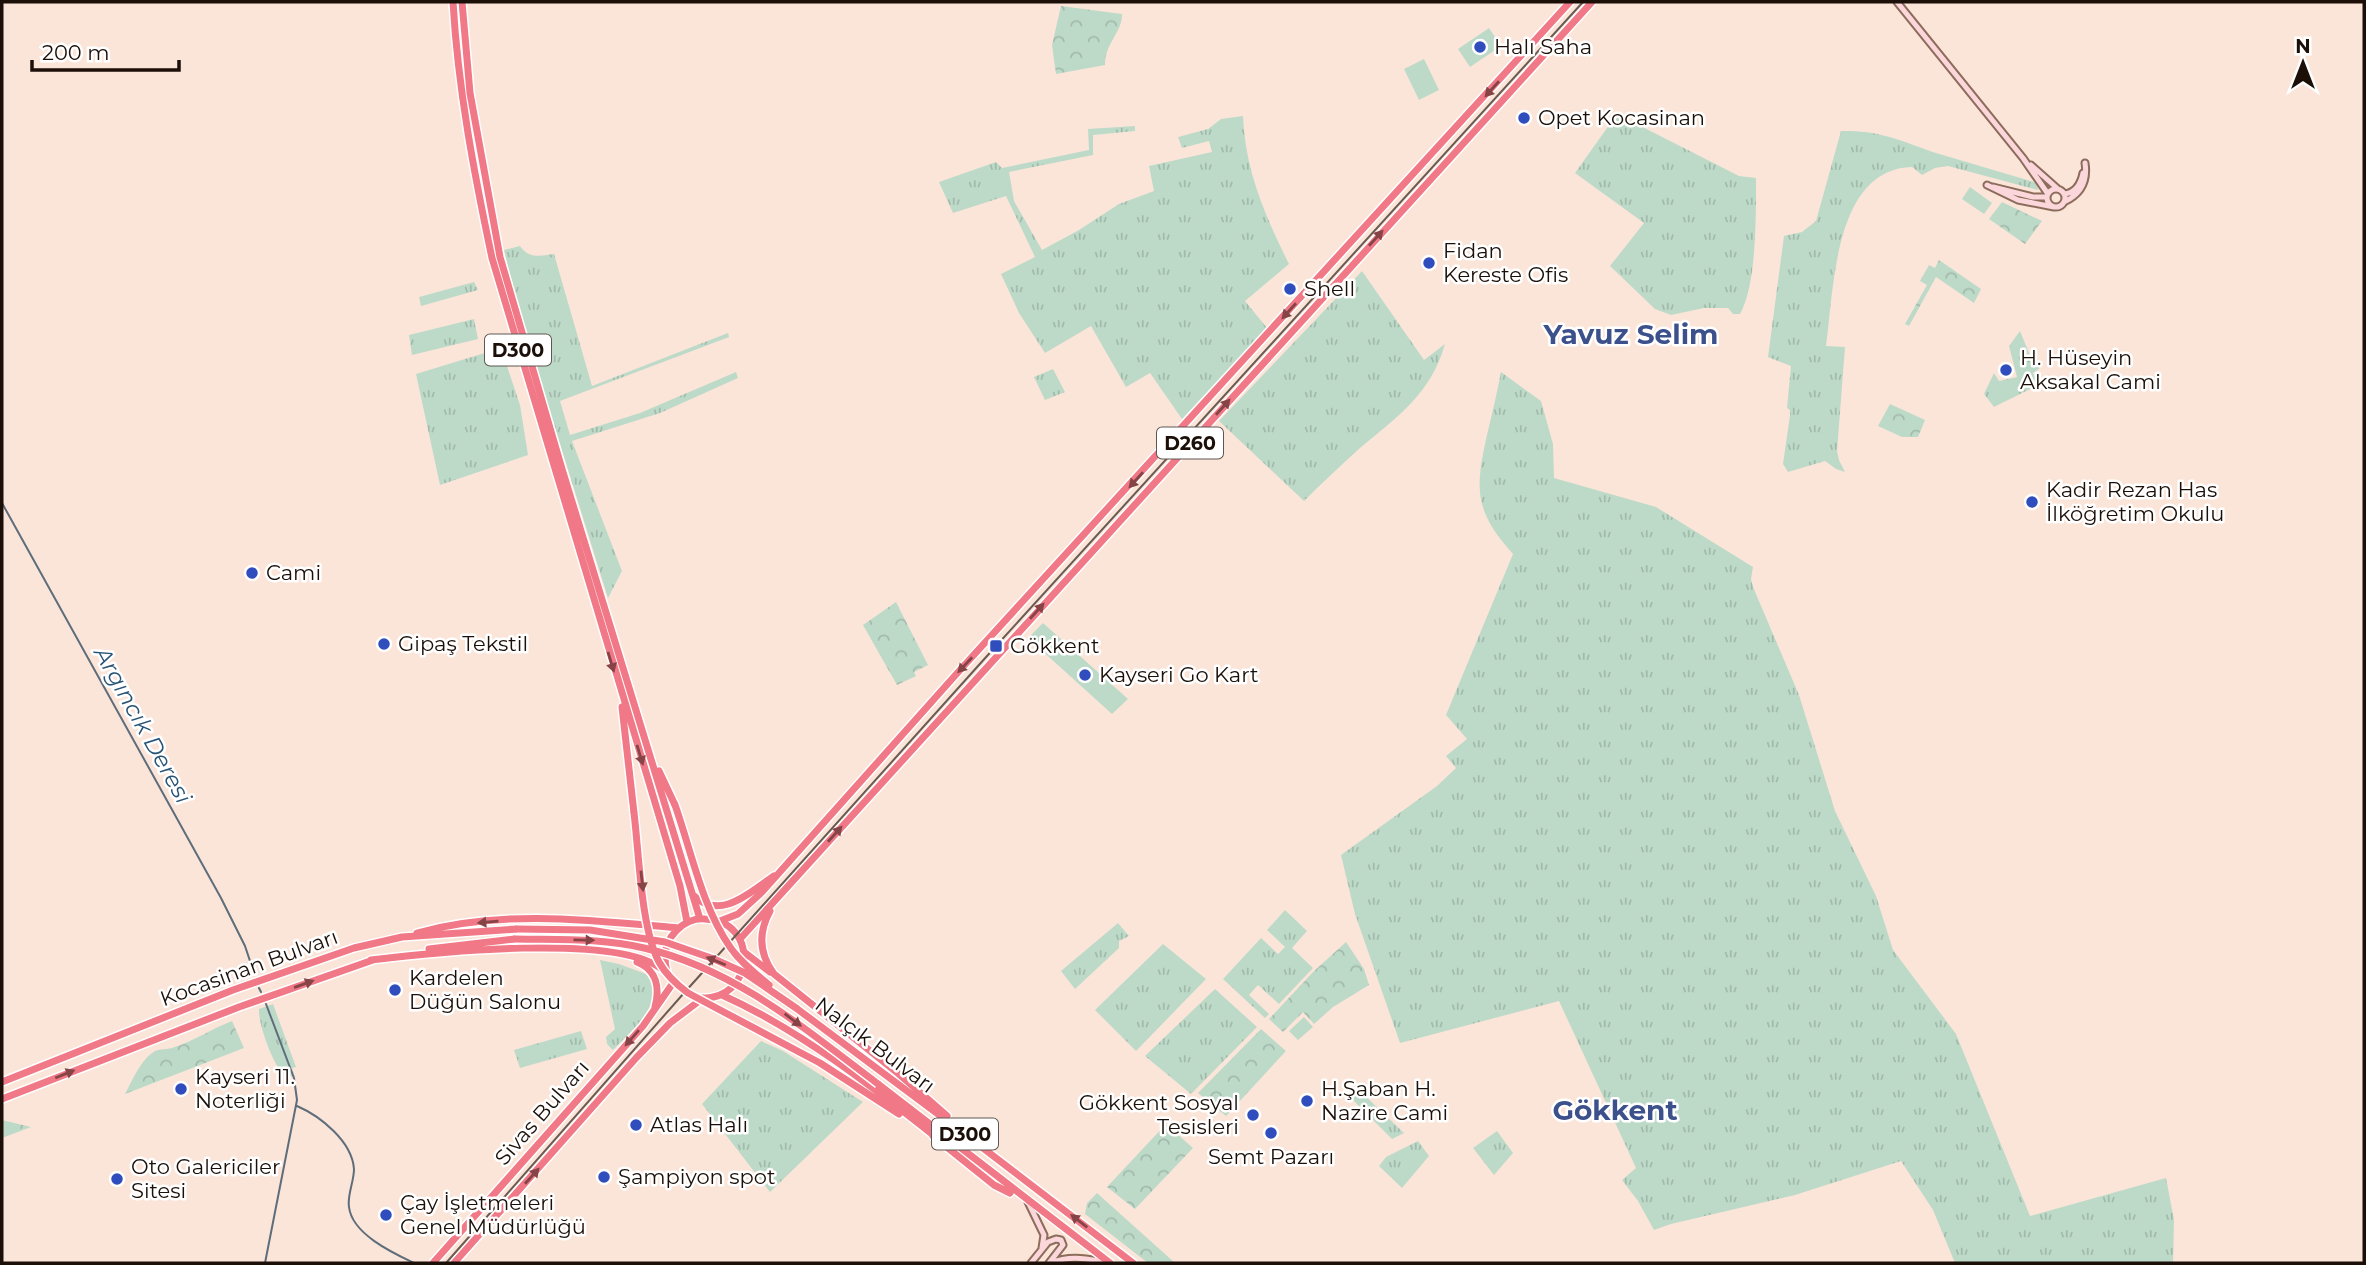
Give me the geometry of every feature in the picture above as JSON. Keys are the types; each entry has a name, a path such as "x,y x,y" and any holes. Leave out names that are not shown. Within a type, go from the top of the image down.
{"highway":[{"name":"D300","path":"453,2 472,164 492,258 680,886 687,922"},
{"name":"D300","path":"462,2 470,93 500,257 558,457 700,919"},
{"name":"D260","path":"780,871 1570,2"},
{"name":"D260","path":"789,885 1592,2"},
{"name":"D300","path":"620,689 649,937 658,961 669,978 688,993 820,1063 937,1138"},
{"name":"D300","path":"647,744 675,805 709,905 722,934 745,964 796,1008"},
{"path":"692,894 705,904 723,906 736,901 780,871"},
{"path":"671,979 664,959 665,950 678,928 687,922 700,919 720,921 742,912 780,871"},
{"path":"740,939 789,885"},
{"path":"776,977 764,958 762,930 769,912 789,885"},
{"path":"402,937 433,928 524,919 590,919 678,928"},
{"path":"371,960 442,951 568,949 610,952 639,958 660,967 686,994 703,998 722,995 731,989 742,972 744,952 740,939 720,921"},
{"name":"Kocasinan Bulvarı","path":"2,1082 240,988 323,958 402,937 517,929 590,930 665,942 746,973 796,1008"},
{"name":"Nalçık Bulvarı","path":"371,960 441,946 515,939 596,941 643,948 699,965 744,987 774,1006 1109,1263"},
{"path":"610,952 642,964 652,974 658,992 651,1015"},
{"path":"744,952 899,1074 962,1132"},
{"name":"Kocasinan Bulvarı","path":"2,1100 247,1004 371,960"},
{"name":"Sivas Bulvarı","path":"433,1263 651,1015 671,979"},
{"path":"240,988 247,1004"},
{"path":"227,993 234,1009"},
{"path":"722,995 752,1008 804,1041 876,1091 994,1185 1028,1202"},
{"name":"Sivas Bulvarı","path":"454,1263 644,1049 670,1023 703,998"},
{"name":"Nalçık Bulvarı","path":"796,1008 1133,1263"}],"street":[{"path":"1897,2 2023,158 2053,207"},
{"path":"2023,158 2064,194"},
{"path":"2058,189 2052,190 2047,196 2033,197 1987,185 2018,200 2060,206 2080,192 2086,176 2085,163 2077,188 2064,194"},
{"path":"2064,194 2064,202"},
{"path":"1028,1202 1044,1235 1042,1251"},
{"path":"1031,1263 1048,1242 1060,1240 1063,1245 1050,1263"},
{"path":"1050,1263 1078,1257 1109,1263"}],"green space":[{"path":"1061,6 1122,14 1105,65 1056,74 1052,45"},
{"name":"Halı Saha","path":"1489,28 1501,46 1470,67 1458,49"},
{"path":"1424,59 1439,90 1419,100 1404,69"},
{"path":"1617,114 1739,176 1756,178 1753,267 1746,301 1740,314 1733,314 1728,308 1704,308 1671,315 1655,309 1610,266 1644,223 1575,173"},
{"path":"1243,116 1252,174 1289,264 1245,301 1267,328 1182,419 1150,373 1126,387 1091,326 1045,353 1019,313 1001,274 1035,257 1006,196 953,213 939,182 996,162 1002,168 1089,150 1088,129 1135,126 1135,131 1093,135 1093,155 1009,172 1014,201 1042,250 1119,204 1154,191 1149,166 1212,152 1209,141 1182,148 1178,137 1208,129 1221,119"},
{"path":"1841,131 1867,132 1890,137 2037,183 2038,190 1948,166 1935,168 1922,175 1912,167 1886,173 1867,188 1853,209 1843,236 1836,265 1826,346 1845,347 1837,451 1845,472 1825,461 1788,472 1783,464 1790,415 1787,408 1791,366 1768,357 1784,236 1802,232 1816,221"},
{"path":"1970,187 1992,203 1984,214 1962,199"},
{"path":"2002,202 2042,221 2025,244 1989,219"},
{"path":"520,246 531,255 554,254 592,386 728,333 729,337 560,401 570,435 640,413 736,372 738,378 660,413 572,441 622,571 608,598 523,325 504,250"},
{"path":"1939,260 1981,289 1974,303 1936,277 1909,326 1905,324 1927,285 1920,281 1929,265 1935,268"},
{"path":"1362,271 1424,360 1445,344 1439,362 1422,391 1304,501 1219,421"},
{"path":"474,282 478,290 421,306 419,297"},
{"path":"474,319 478,339 412,355 409,335"},
{"path":"2020,331 2029,353 2040,368 2033,373 2040,384 1994,407 1984,394 1994,373 1999,381 2017,377 2009,346"},
{"path":"501,348 520,405 528,455 440,485 416,374"},
{"path":"1053,369 1065,392 1045,400 1034,377"},
{"path":"1501,372 1541,401 1553,444 1554,478 1656,507 1753,567 1753,587 1799,695 1835,811 1876,896 1893,950 1956,1034 2030,1216 2166,1178 2174,1220 2173,1263 1955,1263 1933,1210 1901,1161 1795,1195 1654,1230 1638,1201 1622,1180 1636,1168 1559,1001 1400,1043 1355,914 1341,855 1437,786 1456,768 1446,756 1467,739 1446,715 1513,554 1500,539 1484,512 1480,485 1483,454"},
{"path":"1890,404 1925,420 1918,437 1902,437 1878,426"},
{"path":"896,602 928,665 914,672 916,676 897,685 863,625"},
{"name":"Kayseri Go Kart","path":"1043,623 1128,699 1112,714 1028,638"},
{"path":"1285,910 1307,931 1292,948 1313,968 1279,1004 1258,985 1249,995 1269,1014 1265,1018 1223,979 1261,938 1278,954 1285,947 1267,930"},
{"path":"1118,923 1129,936 1119,941 1119,948 1075,989 1061,971"},
{"path":"1346,942 1364,969 1369,985 1333,1007 1314,1024 1303,1012 1283,1032 1269,1019 1313,972"},
{"path":"1163,944 1206,979 1136,1051 1095,1010"},
{"path":"600,960 646,974 652,984 653,995 645,1015 613,1050 607,1044 606,1037 615,1029"},
{"path":"1215,989 1257,1027 1191,1094 1145,1056"},
{"path":"273,1004 296,1067 292,1068 295,1077 280,1070 263,1031 259,1009"},
{"path":"1304,1017 1313,1027 1298,1040 1289,1031"},
{"path":"232,1021 244,1048 125,1094 140,1067 154,1051 180,1045"},
{"path":"1261,1029 1286,1051 1226,1116 1198,1093"},
{"path":"581,1031 587,1049 520,1068 514,1050"},
{"path":"761,1041 783,1051 863,1102 770,1192 702,1104"},
{"path":"1359,1090 1404,1133 1392,1139 1349,1096"},
{"path":"2,1120 31,1127 2,1138"},
{"path":"1166,1124 1193,1148 1135,1209 1107,1187"},
{"path":"1497,1131 1513,1153 1494,1175 1473,1148"},
{"path":"1418,1141 1429,1156 1402,1188 1379,1166 1386,1157"},
{"path":"1097,1193 1175,1263 1148,1263 1085,1214 1087,1203"}],"waterway":[{"name":"Argıncık Deresi","path":"2,503 221,898 251,964"},
{"path":"259,988 261,992"},
{"path":"265,1263 297,1100 294,1078 266,1004"},
{"path":"297,1106 325,1123 347,1149 354,1169 349,1207 357,1226 395,1254 414,1263"}],"tram line":[{"path":"446,1263 996,646 1583,2"}],"place":[{"name":"Halı Saha","path":"1480,47"},
{"name":"Opet Kocasinan","path":"1524,118"},
{"name":"Fidan Kereste Ofis","path":"1429,263"},
{"name":"Shell","path":"1290,289"},
{"name":"H. Hüseyin Aksakal Cami","path":"2006,370"},
{"name":"Kadir Rezan Has İlköğretim Okulu","path":"2032,502"},
{"name":"Cami","path":"252,573"},
{"name":"Gipaş Tekstil","path":"384,644"},
{"name":"Gökkent","path":"996,646"},
{"name":"Kayseri Go Kart","path":"1085,675"},
{"name":"Kardelen Düğün Salonu","path":"395,990"},
{"name":"Kayseri 11. Noterliği","path":"181,1089"},
{"name":"H.Şaban H. Nazire Cami","path":"1307,1101"},
{"name":"Gökkent Sosyal Tesisleri","path":"1253,1115"},
{"name":"Atlas Halı","path":"636,1125"},
{"name":"Semt Pazarı","path":"1271,1133"},
{"name":"Şampiyon spot","path":"604,1177"},
{"name":"Oto Galericiler Sitesi","path":"117,1179"},
{"name":"Çay İşletmeleri Genel Müdürlüğü","path":"386,1215"}],"district":[{"name":"Yavuz Selim","path":"1631,334"},
{"name":"Gökkent","path":"1615,1110"}]}
